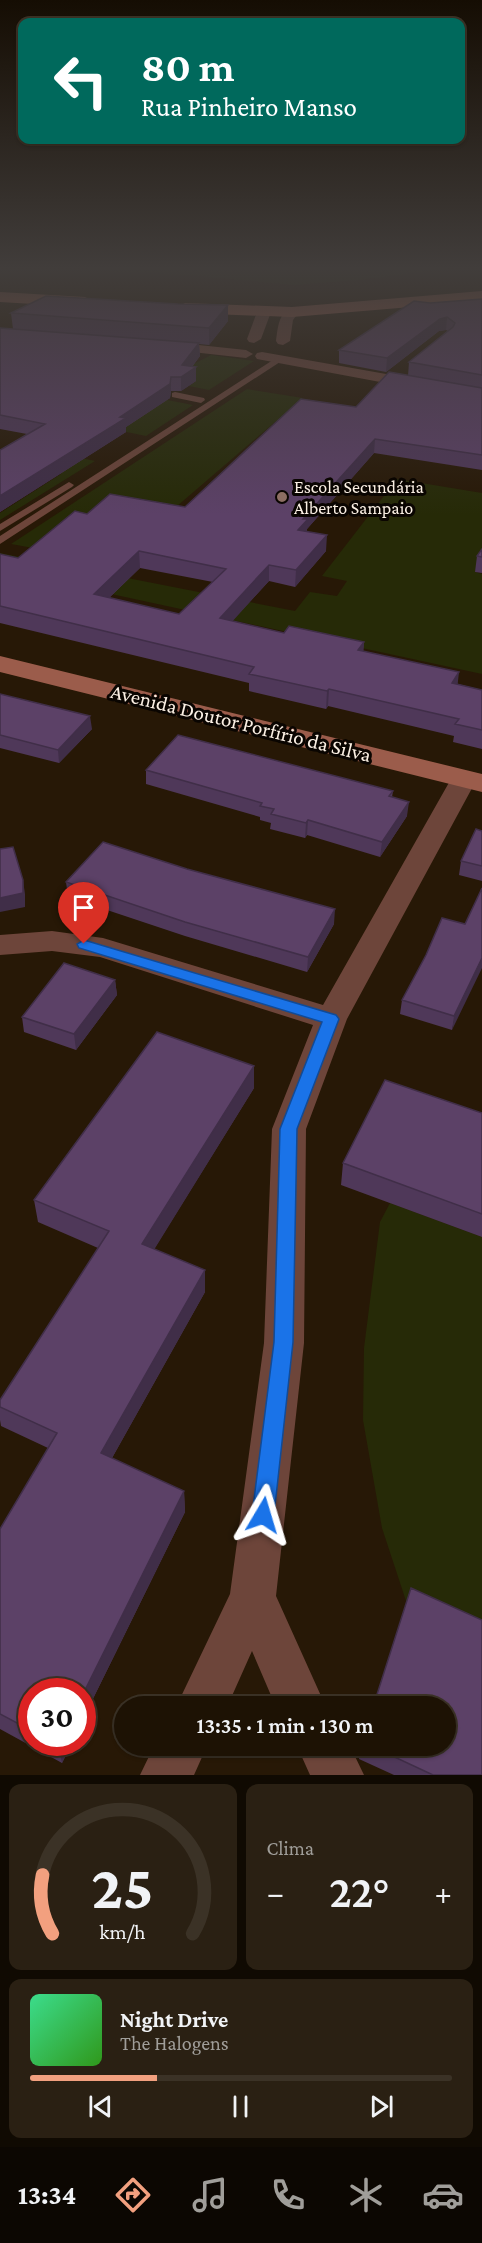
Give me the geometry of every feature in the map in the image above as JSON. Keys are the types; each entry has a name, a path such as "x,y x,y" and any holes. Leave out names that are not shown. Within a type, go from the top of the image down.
{"main road":[{"name":"Avenida Doutor Porfírio da Silva","path":"0,664 473,781"}],"street":[{"path":"198,349 257,355 482,396"},
{"path":"257,355 258,349"},
{"path":"257,355 275,349"},
{"path":"293,349 318,366"},
{"path":"391,379 410,364"},
{"path":"206,1696 253,1597 284,1342 289,1129 331,1019 473,781"},
{"path":"0,945 24,940 66,940 103,948 331,1019"},
{"path":"253,1597 296,1696"},
{"path":"166,1775 176,1756"},
{"path":"328,1756 338,1775"}],"lane":[{"path":"0,528 201,400 257,355"},
{"path":"0,541 257,355"},
{"path":"185,388 211,393"},
{"path":"175,395 201,400"}],"green space":[{"path":"211,355 254,361 209,390 189,386 196,381 171,376"},
{"path":"0,367 193,405 146,436 0,406"},
{"path":"247,389 303,398 162,519 66,554 11,544"},
{"path":"32,447 95,461 0,520 0,513 61,474 8,461"},
{"path":"397,479 482,493 482,562 475,572 482,574 482,674 0,570 0,553 295,611 310,592 337,596 347,581 322,576"},
{"path":"390,1203 482,1237 482,1640 408,1607 382,1528 363,1420 364,1348 380,1222"}],"building":[{"path":"0,349 194,349 182,365 196,367 181,377 171,377 170,384 120,417 126,418 0,496 0,450 45,424 0,415"},
{"path":"341,349 399,349 387,358 339,350"},
{"path":"426,349 482,349 482,375 409,362"},
{"path":"389,372 482,388 482,455 375,439 303,519 308,519 298,530 327,535 296,570 269,565 220,618 284,633 289,626 364,642 358,650 459,672 452,683 482,690 482,730 455,724 459,719 329,689 327,691 249,674 254,667 0,606 0,554 18,558 75,511 87,514 110,494 185,507 301,399 356,407","holes":["139,551 226,569 179,614 94,594"]},
{"path":"0,694 90,716 58,750 0,735"},
{"path":"178,735 393,791 389,796 409,802 382,842 308,820 306,823 271,814 274,809 260,806 262,803 146,770"},
{"path":"476,829 482,831 482,866 461,861"},
{"path":"103,842 187,869 335,909 308,957 185,922 66,882"},
{"path":"13,847 23,880 23,893 0,898 0,849"},
{"path":"482,888 482,958 454,1016 402,1000 426,955 442,918 465,924"},
{"path":"64,963 115,980 74,1034 22,1017"},
{"path":"157,1032 254,1066 142,1244 205,1270 101,1453 184,1491 91,1678 18,1678 18,1724 0,1714 0,1529 57,1433 0,1407 0,1400 109,1231 34,1200"},
{"path":"385,1080 482,1113 482,1214 343,1163"},
{"path":"411,1588 482,1620 482,1775 433,1775 392,1756 456,1756 456,1696 377,1696"}],"place":[{"name":"Escola Secundária Alberto Sampaio","path":"282,497"}],"route":[{"path":"84,944 331,1019 289,1129 284,1342 263,1515"}]}
